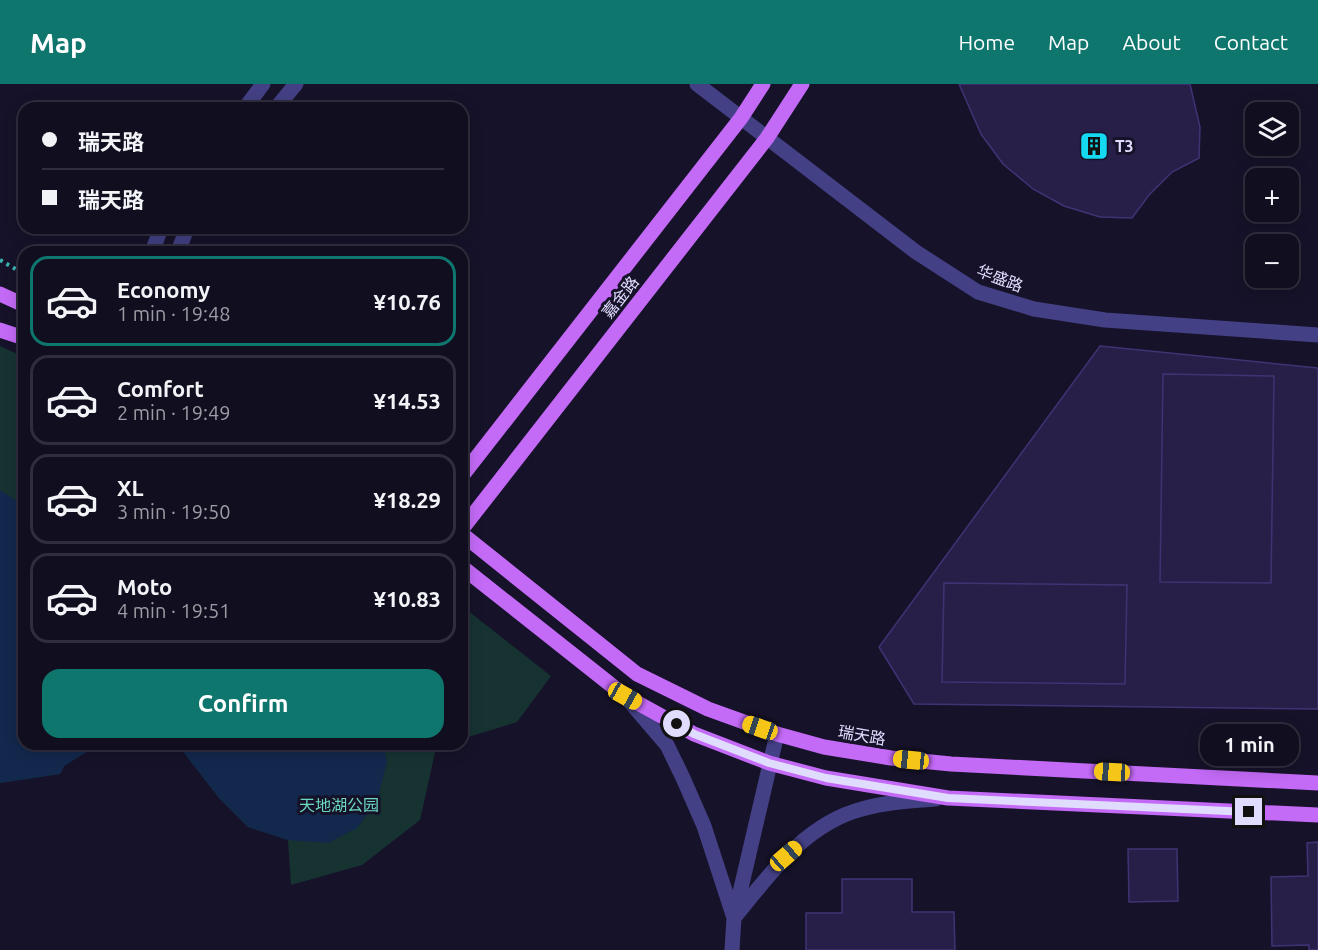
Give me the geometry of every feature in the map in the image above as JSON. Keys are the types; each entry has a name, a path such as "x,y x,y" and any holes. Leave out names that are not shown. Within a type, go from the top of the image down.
{"main road":[{"name":"嘉金路","path":"468,468 741,118 763,84"},
{"name":"嘉金路","path":"468,521 767,138 802,84"},
{"path":"0,294 18,302"},
{"path":"0,330 18,336"},
{"name":"瑞天路","path":"468,539 637,674 708,710 777,734 835,749 951,764 1318,783"},
{"path":"468,572 625,696 694,734 769,763 826,778 948,798 1318,815"}],"street":[{"path":"249,102 263,84"},
{"path":"281,102 296,84"},
{"name":"华盛路","path":"697,84 916,252 978,292 1034,309 1105,320 1318,335"},
{"path":"625,696 667,746 683,778 704,826 734,918"},
{"path":"732,950 734,918 777,734"},
{"path":"734,918 786,856 810,835 833,820 861,809 894,802 948,798"}],"path":[{"path":"0,260 18,270"}],"green space":[{"path":"0,346 18,354 18,750 89,750 64,766 60,774 0,783"},
{"path":"468,611 551,676 517,722 468,737"},
{"name":"天地湖公园","path":"182,750 436,750 420,820 362,865 291,885 288,840 248,827 219,798"}],"water":[{"path":"0,490 18,502 18,750 89,750 64,766 60,774 0,783"},
{"name":"天地湖公园","path":"182,750 384,750 387,762 377,801 357,828 328,843 288,840 248,827 219,798"}],"building":[{"name":"T3","path":"959,84 1190,84 1200,127 1199,158 1172,172 1149,195 1132,218 1100,217 1064,206 1033,189 1003,164 981,134"},
{"path":"1100,346 1318,368 1318,709 914,704 879,647"},
{"path":"1163,374 1274,376 1271,583 1160,582"},
{"path":"944,583 1127,585 1125,684 942,682"},
{"path":"1318,842 1318,950 1309,950 1309,945 1272,946 1271,877 1308,876 1307,843"},
{"path":"1128,849 1177,849 1178,901 1129,902"},
{"path":"842,879 912,879 912,912 954,912 955,950 806,950 806,913 842,913"}],"place":[{"name":"T3","path":"1094,146"}],"route":[{"path":"677,724 694,734 769,763 826,778 948,798 1249,812"}]}
